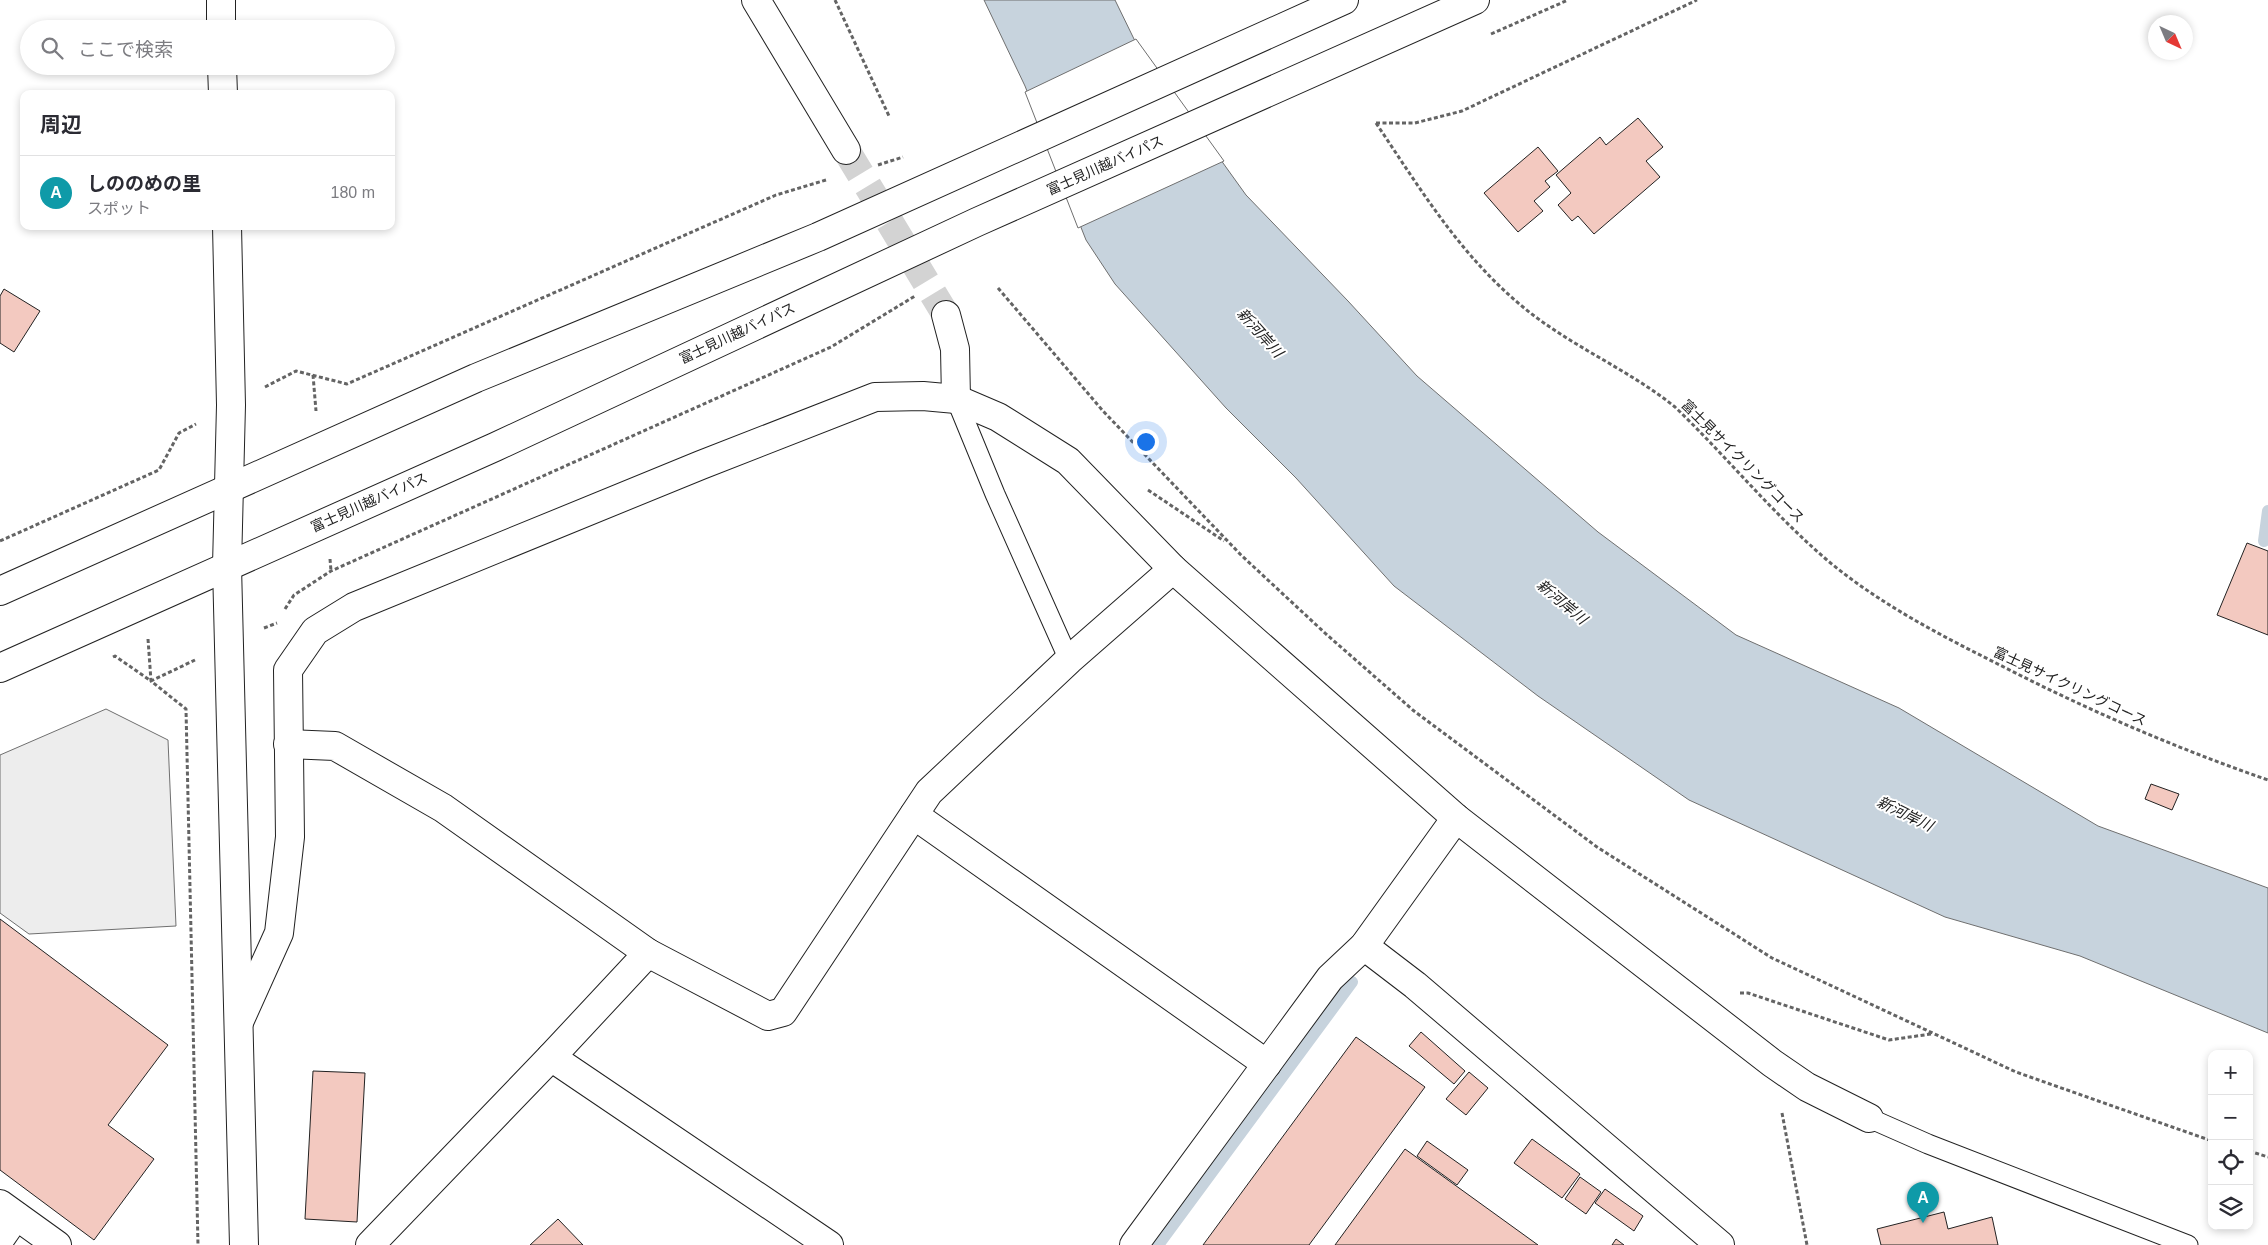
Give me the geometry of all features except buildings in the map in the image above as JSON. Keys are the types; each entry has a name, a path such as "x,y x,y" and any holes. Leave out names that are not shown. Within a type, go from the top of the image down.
{"main road":[{"path":"221,0 222,20"},
{"path":"756,0 846,150"},
{"path":"0,591 476,378 727,276 1344,0"},
{"name":"富士見川越バイパス","path":"0,668 504,442 977,222 1475,0"},
{"path":"222,75 223,90"},
{"path":"227,230 231,405 227,491 227,566 244,1245"},
{"path":"946,315 955,349 956,399"},
{"path":"239,1022 279,933 290,837 288,670 316,631 354,607 702,465 875,397 923,396 956,399 998,417 1068,461 1172,569 1456,818 1772,1063 1807,1086 1869,1118"},
{"path":"288,744 335,746 443,808 648,953 768,1016 784,1012 929,792 1068,660 1172,569"},
{"path":"914,815 1267,1064"},
{"path":"1134,1245 1330,978 1364,946 1456,818"},
{"path":"1364,946 1422,991 1720,1245"},
{"path":"370,1245 648,953"},
{"path":"551,1057 829,1245"},
{"path":"0,1239 8,1210 57,1245"}],"lane":[{"path":"956,399 995,494 1068,660"},
{"path":"1869,1118 2149,1238 2188,1245"}],"path":[{"path":"836,0 889,116"},
{"name":"富士見サイクリングコース","path":"1696,0 1462,111 1415,123 1376,123 1456,241 1489,277 1523,307 1560,334 1654,390 1675,407 1792,527 1827,560 1864,588 1934,631 2069,700 2201,757 2268,780"},
{"path":"876,165 904,157"},
{"path":"0,541 159,470 179,434 296,371 347,384 776,195 831,179"},
{"path":"998,288 1103,411 1231,545 1326,634 1414,711 1597,846 1772,958 1931,1034 2016,1072 2209,1140"},
{"path":"152,681 277,623 294,595 331,571 831,347 919,294"},
{"path":"1140,484 1231,545"},
{"path":"106,660 115,656 152,681 186,709 198,1245"},
{"path":"1732,992 1748,993 1889,1040 1931,1034"},
{"path":"1772,1063 1807,1245"},
{"path":"2253,1153 2268,1157"}],"shaded area":[{"path":"106,709 168,740 176,926 29,934 0,913 0,755"}],"water":[{"name":"新河岸川","path":"984,0 1115,0 1134,39 1246,195 1417,376 1598,532 1736,635 1899,708 2098,826 2268,888 2268,1033 2080,956 1945,917 1689,800 1538,696 1394,586 1296,478 1226,408 1115,284 1086,240 1025,86"}],"pier":[{"path":"1136,39 1224,161 1078,228 1025,92"}],"waterway":[{"path":"2264,541 2268,511"},
{"path":"1158,1245 1352,982"}],"tunnel":[{"path":"846,150 946,315"}],"place":[{"name":"しののめの里","path":"1923,1223"}]}
